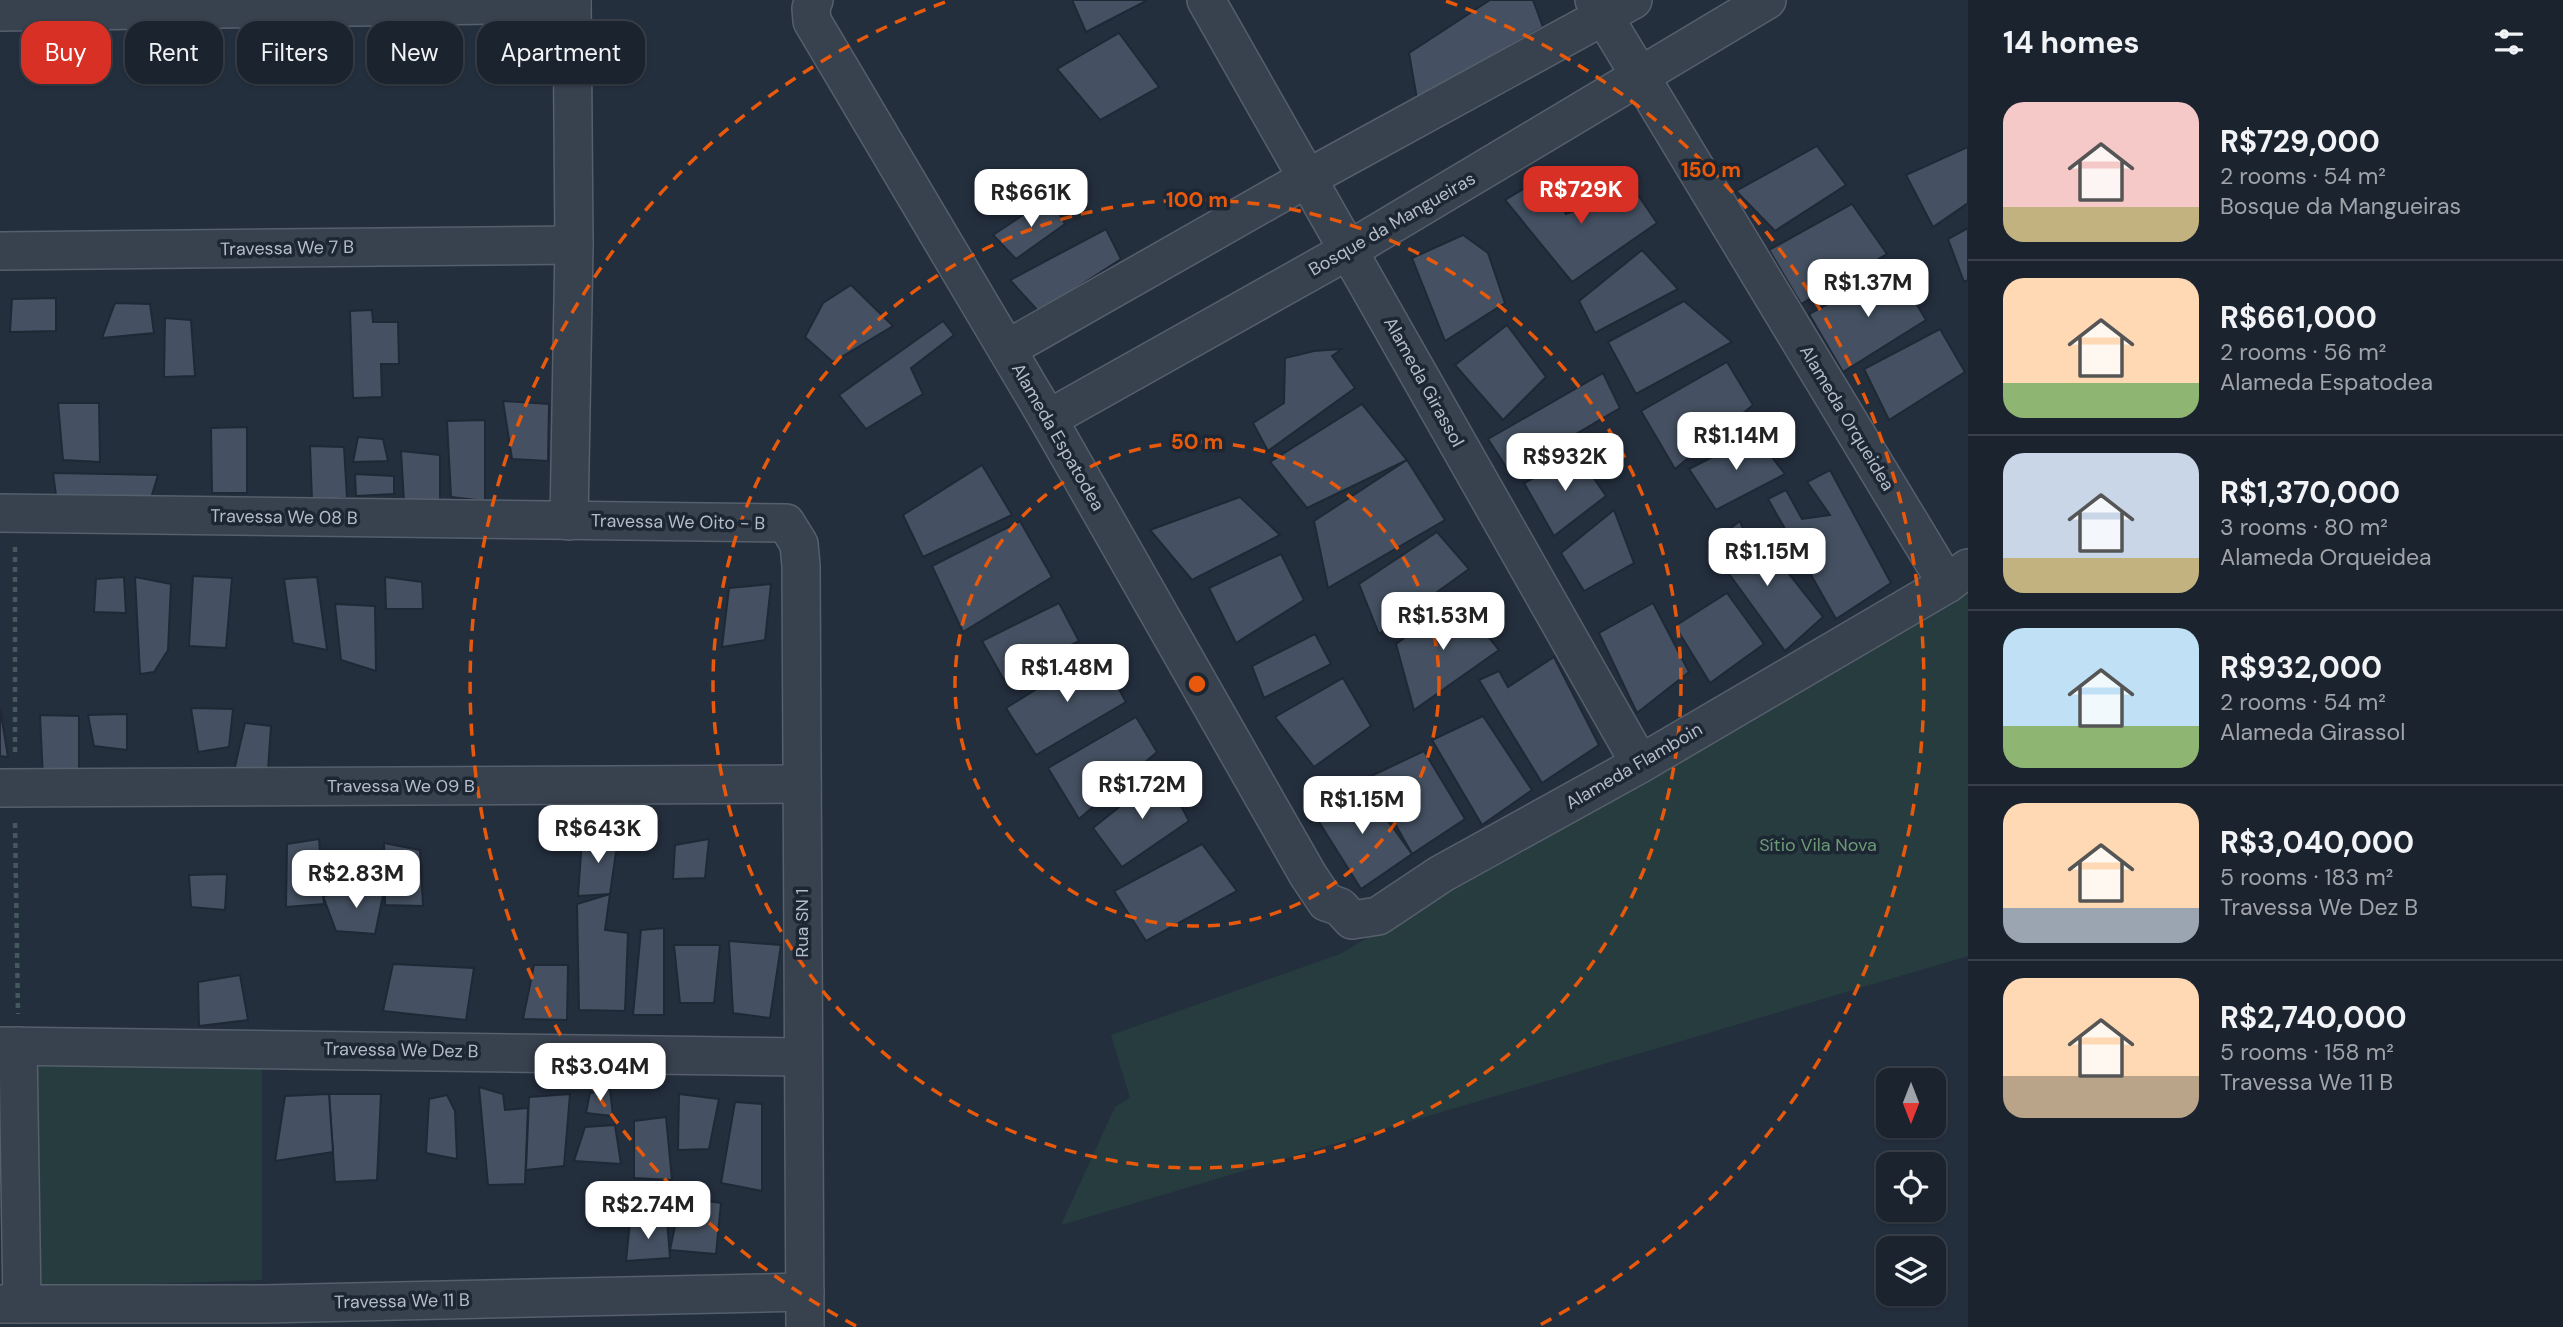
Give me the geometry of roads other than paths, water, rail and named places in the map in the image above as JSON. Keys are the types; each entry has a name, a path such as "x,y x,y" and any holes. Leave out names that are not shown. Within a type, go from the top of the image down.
{"street":[{"name":"Alameda Espatodea","path":"814,0 811,8 812,22 1048,419 1308,875"},
{"name":"Alameda Girassol","path":"1206,0 1640,764"},
{"name":"Bosque da Mangueiras","path":"1048,419 1349,250 1768,0"},
{"path":"0,12 572,2 573,245 569,521"},
{"path":"1007,349 1610,5"},
{"name":"Alameda Orqueidea","path":"1610,5 1642,77 1957,576"},
{"name":"Travessa We 7 B","path":"0,251 573,245"},
{"name":"Travessa We 08 B","path":"0,513 569,521"},
{"name":"Travessa We Oito - B","path":"569,521 786,523"},
{"name":"Rua SN 1","path":"786,523 799,544 805,1310"},
{"name":"Alameda Flamboin","path":"1308,875 1326,902 1340,907 1352,920 1378,916 1441,874 1640,764 1957,576"},
{"name":"Travessa We 09 B","path":"0,788 802,784"},
{"path":"9,1046 11,1304"},
{"name":"Travessa We Dez B","path":"9,1046 802,1057"},
{"name":"Travessa We 11 B","path":"11,1304 264,1315 805,1310"}],"park label":[{"name":"Sítio Vila Nova","path":"1818,845"}]}
